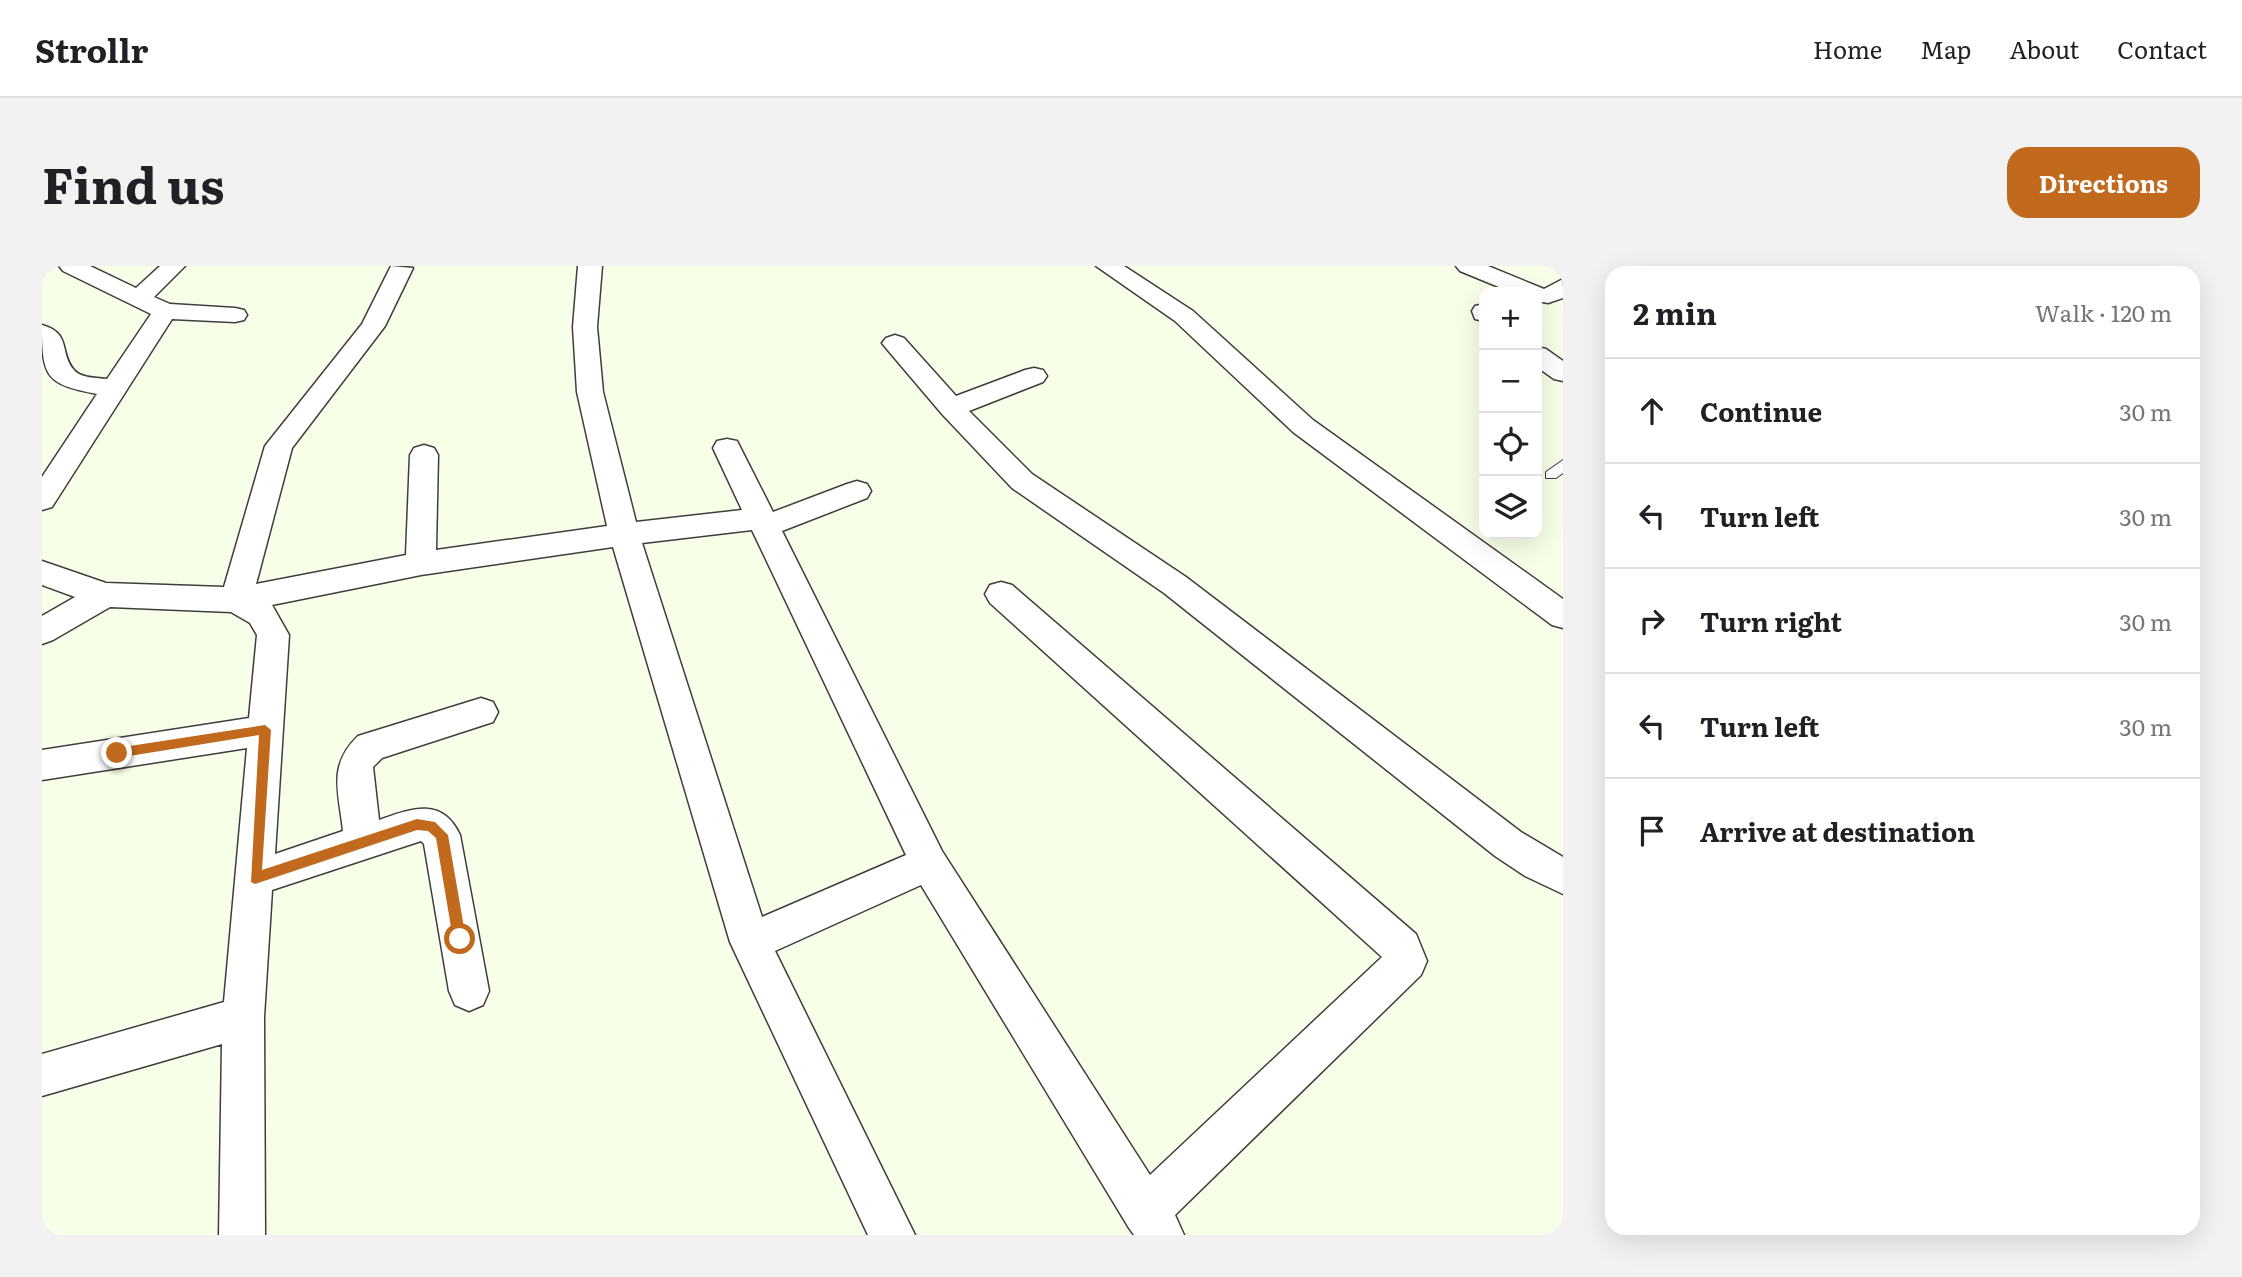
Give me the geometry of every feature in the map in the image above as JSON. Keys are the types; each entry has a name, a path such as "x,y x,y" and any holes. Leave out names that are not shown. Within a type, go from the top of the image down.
{"street":[{"path":"71,266 165,310 235,315"},
{"path":"138,299 173,266"},
{"path":"590,266 585,327 590,392 624,534 750,942 892,1235"},
{"path":"1108,266 1184,316 1303,426 1563,615"},
{"path":"1468,266 1509,287"},
{"path":"236,600 279,446 373,326 401,268"},
{"path":"1542,296 1551,295 1563,286"},
{"path":"42,500 165,310"},
{"path":"42,333 51,341 61,374 72,381 114,389"},
{"path":"895,343 951,408 1022,481 1175,585 1508,844 1538,864 1563,876"},
{"path":"1542,358 1563,373"},
{"path":"951,408 1034,376"},
{"path":"727,448 929,863 1153,1224 1407,961 1402,948 1001,594"},
{"path":"421,564 424,455"},
{"path":"42,573 104,595 236,600 421,564 624,534 763,522 857,491"},
{"path":"42,631 104,595"},
{"path":"236,600 261,614 273,635 243,1017 242,1235"},
{"path":"363,843 356,761 370,747 481,712"},
{"path":"42,765 265,730"},
{"path":"255,878 417,824 430,826 442,835 469,991"},
{"path":"750,942 929,863"},
{"path":"42,1075 243,1017"}],"lane":[{"path":"1550,475 1563,466"}],"route":[{"path":"117,753 265,730 255,878 417,824 430,826 442,835 460,939"}]}
